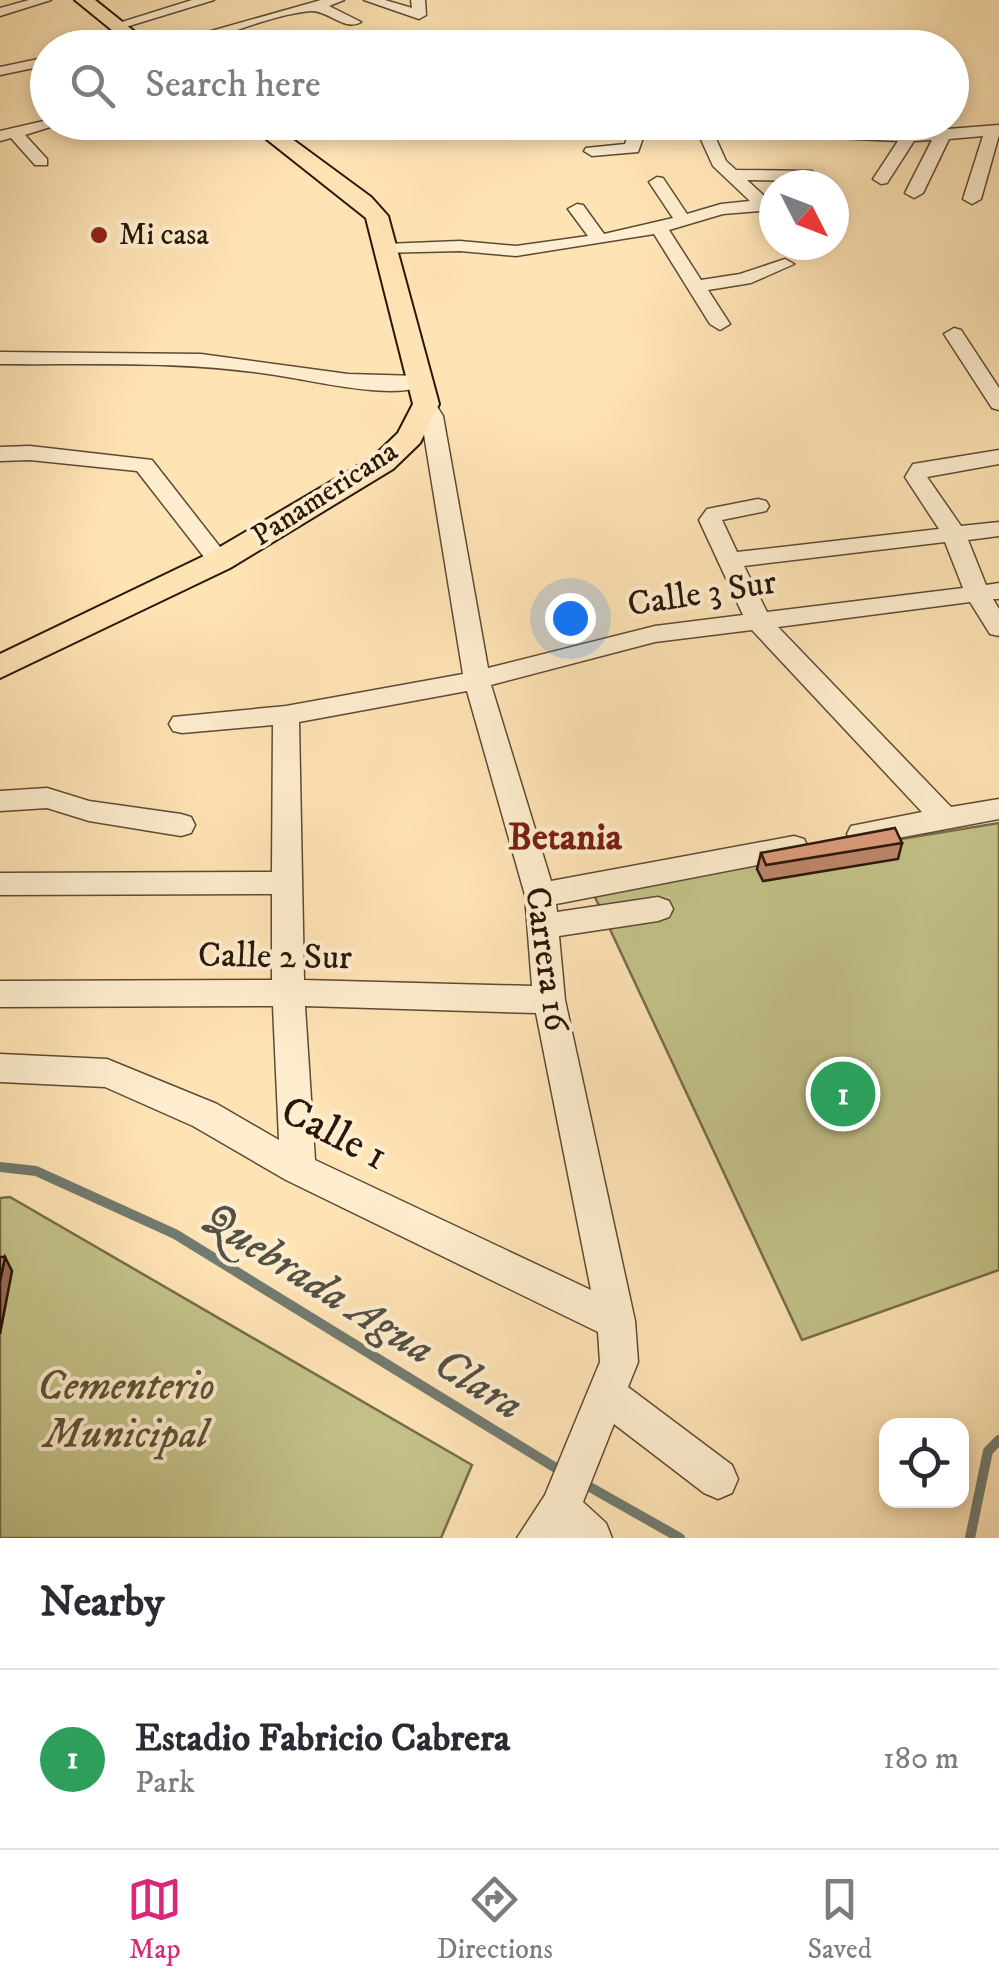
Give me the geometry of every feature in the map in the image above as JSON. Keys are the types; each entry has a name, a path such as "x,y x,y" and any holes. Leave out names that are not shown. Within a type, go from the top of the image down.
{"main road":[{"path":"90,1 122,30"},
{"path":"278,140 374,211 423,393"},
{"name":"Panamericana","path":"0,667 219,561 382,463 410,437 423,393"}],"street":[{"path":"1,11 44,0"},
{"path":"116,26 207,0"},
{"path":"215,30 338,0"},
{"path":"371,0 420,15 418,0"},
{"path":"316,6 354,22"},
{"path":"0,70 30,65"},
{"path":"969,134 996,131 972,199"},
{"path":"8,134 41,162"},
{"path":"592,151 632,149 634,140"},
{"path":"385,249 460,246 516,251 600,240 659,228 682,219 768,209 719,163 714,140"},
{"path":"881,179 896,140"},
{"path":"914,193 941,140"},
{"path":"731,175 759,176"},
{"path":"657,182 682,219"},
{"path":"577,209 600,240"},
{"path":"659,228 720,324"},
{"path":"699,286 744,279 785,264"},
{"path":"954,334 999,404"},
{"path":"0,358 226,362 309,371 423,393"},
{"name":"Carrera 16","path":"423,393 432,416 477,680 540,895 549,1000 616,1321 619,1362 556,1512 591,1538"},
{"path":"0,454 30,453 144,465 219,561"},
{"path":"999,458 921,469 916,477 988,592 999,628"},
{"path":"758,506 714,514 710,520 759,622 945,818"},
{"path":"730,560 999,529"},
{"name":"Calle 3 Sur","path":"182,724 286,715 477,680 655,634 988,592"},
{"path":"286,715 288,993 298,1170"},
{"path":"0,802 47,798 89,811 180,825"},
{"path":"540,895 999,809"},
{"name":"Calle 2 Sur","path":"0,884 286,883"},
{"path":"543,926 658,909"},
{"name":"Calle 2 Sur","path":"0,994 288,993 549,1000"},
{"name":"Calle 1","path":"0,1068 107,1073 204,1115 298,1170 616,1321"},
{"path":"599,1412 718,1478"}],"green space":[{"path":"999,823 999,1270 802,1340 594,895 601,888"},
{"name":"Cementerio Municipal","path":"10,1197 472,1465 441,1538 0,1538 0,1198"}],"building":[{"path":"895,828 902,843 766,865 761,853"}],"waterway":[{"name":"Quebrada Agua Clara","path":"0,1167 36,1171 175,1234 564,1473"},
{"name":"Quebrada Agua Clara","path":"970,1538 988,1451 999,1440"},
{"name":"Quebrada Agua Clara","path":"581,1482 680,1538"}],"place":[{"name":"Mi casa","path":"99,235"},
{"name":"Estadio Fabricio Cabrera","path":"843,1094"}],"district":[{"name":"Betania","path":"565,838"}]}
